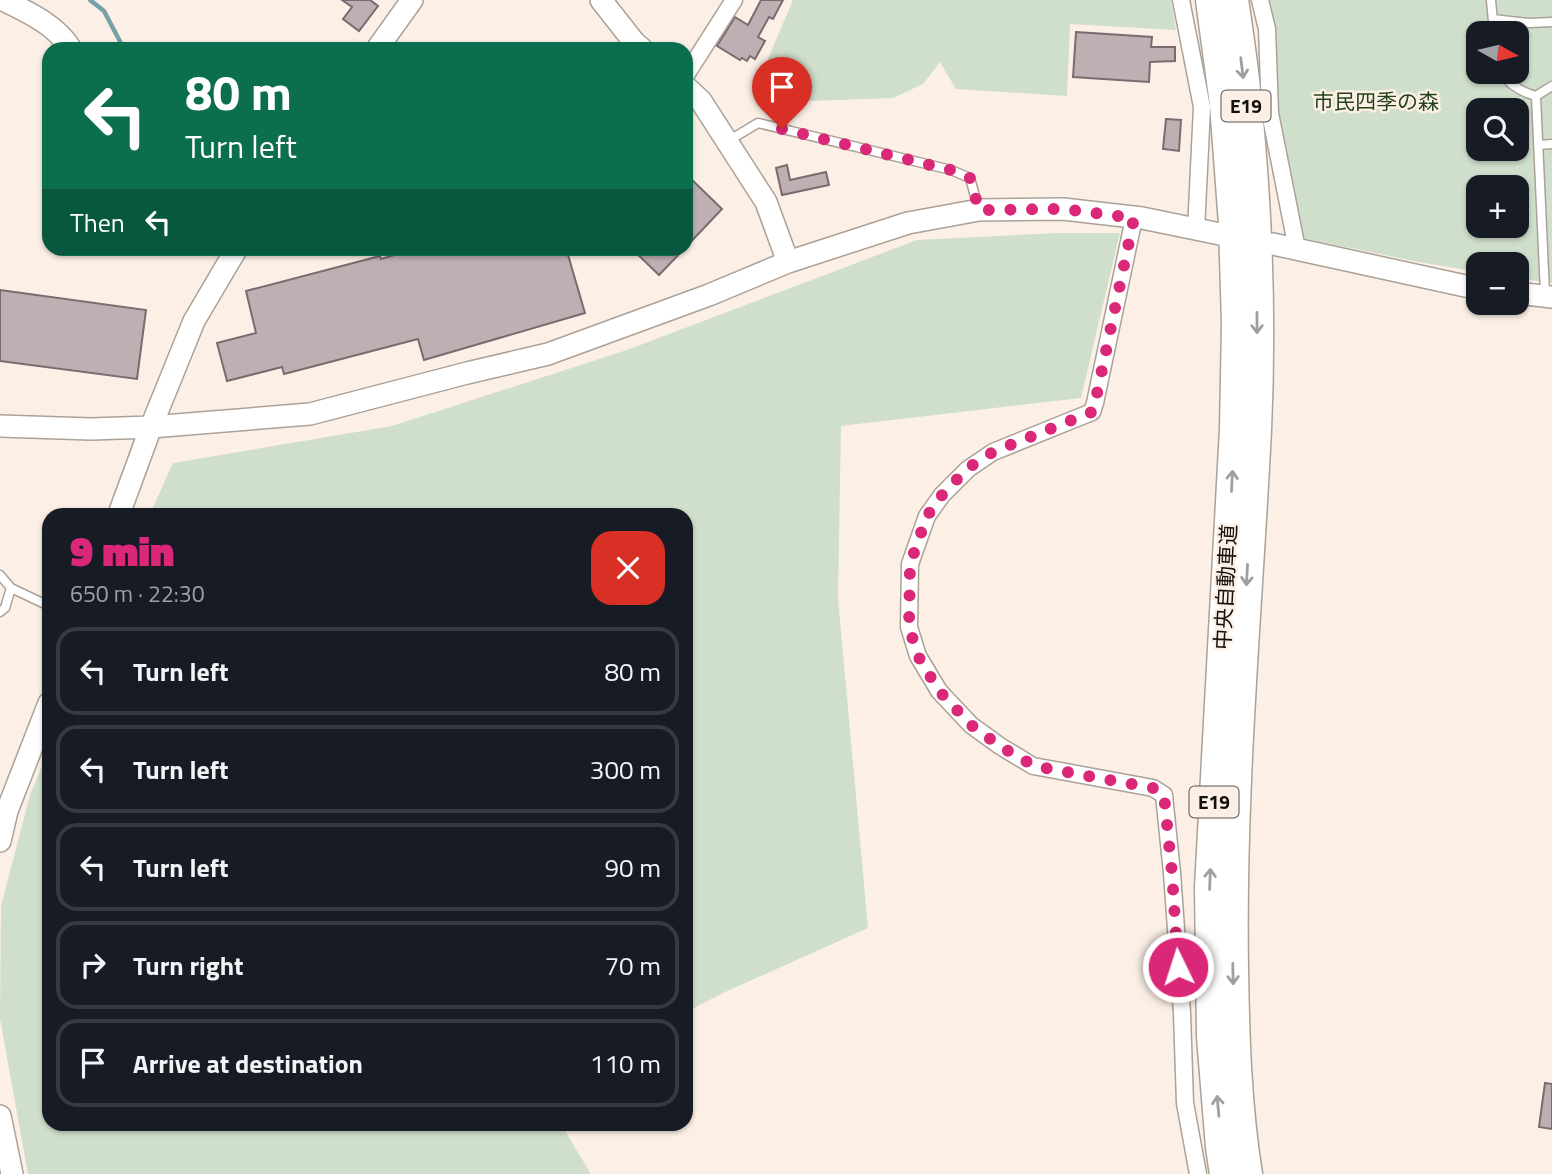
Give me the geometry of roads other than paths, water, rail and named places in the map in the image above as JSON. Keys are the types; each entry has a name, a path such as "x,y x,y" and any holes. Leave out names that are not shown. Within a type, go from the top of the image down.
{"highway":[{"name":"中央自動車道","path":"1211,0 1225,104 1234,224 1237,324 1235,429 1210,887 1212,1037 1225,1174"},
{"name":"中央自動車道","path":"1233,0 1246,100 1254,199 1258,323 1256,430 1238,729 1232,887 1234,1035 1242,1145 1247,1174"}],"street":[{"path":"3,0 29,12 67,42"},
{"path":"382,42 412,0"},
{"path":"601,0 634,42"},
{"path":"693,64 734,0"},
{"path":"1181,0 1202,107 1196,230"},
{"path":"1260,0 1267,29 1270,113 1297,249"},
{"path":"693,94 701,101 766,202 788,262"},
{"path":"0,426 91,429 151,427 310,414 548,354 709,295 788,262 908,223 979,210 1063,209 1134,218 1220,234"},
{"path":"1134,218 1092,412 993,452 968,468 942,495 927,516 910,564 909,627 918,656 939,691 971,725 1000,746 1034,766 1153,788 1164,795 1182,1013 1185,1103 1199,1174"},
{"path":"1273,244 1466,286"},
{"path":"120,508 194,321 230,256"},
{"path":"1529,294 1549,297"},
{"path":"0,841 7,811 42,721"},
{"path":"0,1116 12,1174"}],"lane":[{"path":"1491,0 1493,19 1529,23 1552,22"},
{"path":"1511,84 1536,96 1552,86"},
{"path":"1536,96 1549,297"},
{"path":"726,142 758,123 951,170 970,178 979,210"},
{"path":"1539,145 1552,144"},
{"path":"0,575 11,588 42,603"},
{"path":"0,612 5,608 11,588"}],"waterway":[{"path":"90,0 104,11 120,42"}],"park label":[{"name":"市民四季の森","path":"1376,102"}]}
